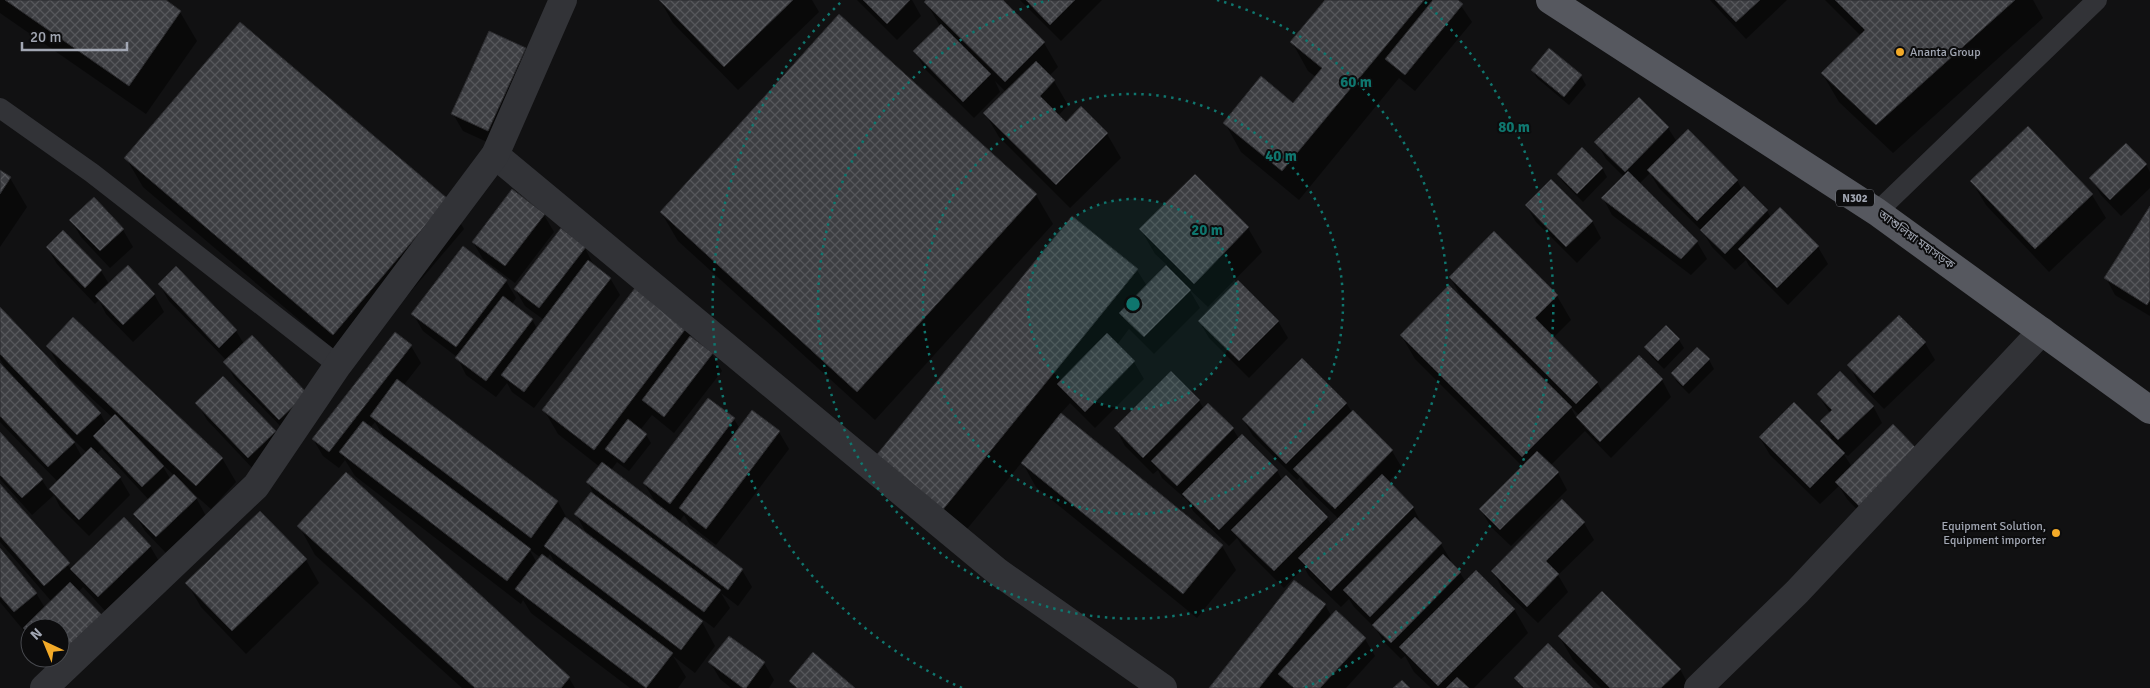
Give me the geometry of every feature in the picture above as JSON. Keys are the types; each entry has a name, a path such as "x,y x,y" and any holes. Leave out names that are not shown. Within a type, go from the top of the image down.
{"highway":[{"name":"আশুলিয়া মহাসড়ক","path":"1550,0 1878,212 2150,410"}],"street":[{"path":"44,688 256,486 338,365 495,155 564,0"},
{"path":"495,155 998,572 1155,686"},
{"path":"1698,688 1797,592 2042,331"}],"lane":[{"path":"1878,212 2097,0"},
{"path":"0,108 92,173 338,365"}],"building":[{"path":"5,0 166,0 181,11 129,86"},
{"path":"659,0 793,0 724,67"},
{"path":"863,0 910,0 887,24"},
{"path":"926,0 1003,0 1045,42 1005,82 924,2"},
{"path":"1026,0 1075,0 1050,25"},
{"path":"1325,0 1424,0 1282,171 1223,123 1261,76 1293,103 1322,68 1290,42"},
{"path":"1433,0 1458,0 1463,4 1405,75 1385,59"},
{"path":"1715,0 1760,0 1736,22"},
{"name":"Ananta Group","path":"1835,0 2015,0 1876,125 1821,73 1865,30"},
{"path":"839,14 1037,194 857,392 660,212"},
{"path":"240,22 448,199 333,335 124,158"},
{"path":"941,24 991,74 963,102 913,51"},
{"path":"489,31 526,48 488,131 451,114"},
{"path":"1549,48 1582,75 1564,97 1531,70"},
{"path":"1036,61 1055,80 1040,96 1066,122 1081,106 1108,133 1056,185 983,113"},
{"path":"1639,97 1669,127 1625,172 1594,142"},
{"path":"2028,126 2093,194 2035,249 1970,181"},
{"path":"1688,129 1738,180 1697,221 1647,170"},
{"path":"2126,143 2147,164 2110,200 2089,178"},
{"path":"1582,147 1603,168 1577,194 1557,174"},
{"path":"0,170 11,177 0,194"},
{"path":"1628,171 1698,241 1681,259 1601,198"},
{"path":"1195,174 1249,227 1194,284 1139,229"},
{"path":"1551,179 1593,221 1566,247 1525,205"},
{"path":"1744,186 1768,210 1725,254 1700,230"},
{"path":"512,189 545,214 505,266 472,242"},
{"path":"94,197 124,229 100,251 69,220"},
{"path":"2150,206 2150,300 2147,305 2104,278"},
{"path":"1780,207 1819,246 1777,288 1738,249"},
{"path":"1072,216 1138,269 941,512 874,458"},
{"path":"561,228 586,247 539,308 514,289"},
{"path":"63,230 102,270 85,288 46,247"},
{"path":"1494,231 1558,295 1535,318 1598,382 1576,404 1449,277"},
{"path":"463,246 507,280 456,347 411,314"},
{"path":"588,260 611,278 524,392 501,375"},
{"path":"128,265 155,294 123,325 95,296"},
{"path":"1166,265 1191,290 1144,337 1119,313"},
{"path":"176,266 237,330 219,348 158,284"},
{"path":"1238,280 1279,321 1239,361 1198,321"},
{"path":"1449,285 1572,407 1522,457 1400,335"},
{"path":"635,288 687,327 594,450 542,410"},
{"path":"503,296 533,319 486,381 455,358"},
{"path":"0,307 101,413 77,435 0,354"},
{"path":"1899,315 1926,342 1874,393 1847,365"},
{"path":"73,317 223,458 196,486 46,346"},
{"path":"1666,325 1680,339 1658,361 1644,347"},
{"path":"395,332 412,345 329,452 312,439"},
{"path":"1107,333 1135,361 1085,412 1057,384"},
{"path":"252,335 307,393 279,420 223,362"},
{"path":"690,336 713,353 664,417 642,400"},
{"path":"1697,347 1710,359 1683,386 1671,373"},
{"path":"1639,355 1663,379 1600,442 1576,417"},
{"path":"1302,358 1347,403 1286,464 1242,419"},
{"path":"0,363 75,442 48,467 0,416"},
{"path":"1171,371 1200,400 1143,458 1114,428"},
{"path":"1840,371 1874,406 1838,440 1820,421 1832,410 1817,394"},
{"path":"223,376 276,431 248,458 195,403"},
{"path":"397,379 558,501 531,538 370,416"},
{"path":"708,398 735,418 670,504 643,483"},
{"path":"1794,402 1845,453 1810,488 1759,437"},
{"path":"1208,403 1234,428 1177,486 1151,461"},
{"path":"752,410 780,431 706,529 679,508"},
{"path":"1353,410 1393,450 1335,509 1293,469"},
{"path":"1061,413 1223,545 1183,594 1021,463"},
{"path":"115,414 164,466 142,487 93,436"},
{"path":"628,419 647,434 624,463 605,449"},
{"path":"363,421 531,549 507,581 339,452"},
{"path":"1893,424 1916,448 1859,506 1835,482"},
{"path":"0,432 43,479 22,498 0,475"},
{"path":"1242,434 1278,470 1219,530 1182,494"},
{"path":"91,447 121,477 79,520 49,489"},
{"path":"1537,451 1559,472 1500,530 1479,509"},
{"path":"602,462 743,569 728,590 586,482"},
{"path":"346,472 570,677 561,688 475,688 297,526"},
{"path":"174,474 197,498 156,537 133,514"},
{"path":"1382,474 1414,507 1331,591 1298,558"},
{"path":"1286,475 1328,517 1274,571 1231,530"},
{"path":"0,484 70,563 44,586 0,536"},
{"path":"591,492 721,590 704,612 574,514"},
{"path":"1562,499 1585,522 1546,561 1559,574 1527,607 1491,571"},
{"path":"260,511 307,559 232,631 185,583"},
{"path":"124,517 151,546 98,597 70,569"},
{"path":"565,517 703,621 681,650 544,546"},
{"path":"1415,517 1442,543 1370,617 1343,590"},
{"path":"0,548 37,593 14,612 0,596"},
{"path":"542,554 673,653 646,688 515,589"},
{"path":"1443,554 1461,572 1391,643 1372,625"},
{"path":"1476,570 1515,609 1438,686 1399,647"},
{"path":"1294,580 1326,604 1259,688 1209,688"},
{"path":"70,582 102,615 70,645 70,618 33,618"},
{"path":"1602,591 1681,669 1661,688 1610,688 1558,636"},
{"path":"1336,610 1366,638 1320,688 1294,688 1278,674"},
{"path":"729,636 765,662 746,688 743,688 708,662"},
{"path":"1548,643 1593,688 1524,688 1514,678"},
{"path":"813,652 855,688 797,688 789,681"},
{"path":"1457,677 1469,688 1446,688"},
{"path":"1402,680 1410,688 1393,688"}],"place":[{"name":"Ananta Group","path":"1900,52"},
{"name":"Equipment Solution, Equipment importer","path":"2056,533"}]}
